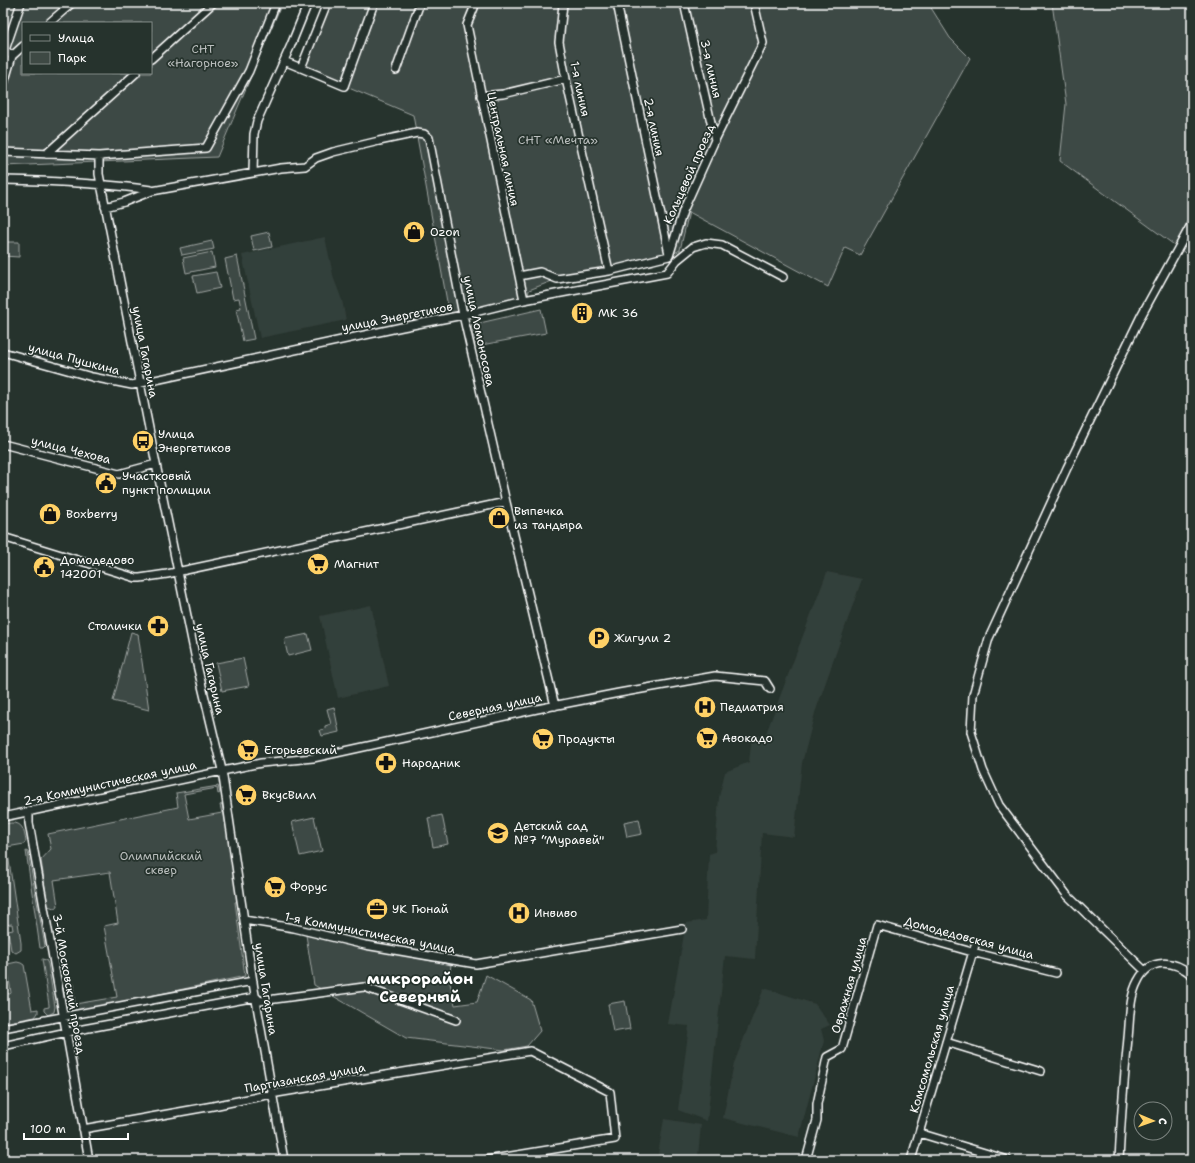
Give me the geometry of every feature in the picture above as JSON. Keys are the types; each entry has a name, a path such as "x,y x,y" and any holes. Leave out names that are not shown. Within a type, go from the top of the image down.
{"street":[{"path":"12,56 5,50 21,3"},
{"path":"50,22 72,3"},
{"path":"152,58 214,3"},
{"path":"3,152 99,156 206,148 249,71 276,3"},
{"path":"105,207 124,202 152,190 253,173 255,128 308,3"},
{"path":"301,68 327,3"},
{"path":"284,61 344,86 374,3"},
{"path":"396,70 420,3"},
{"name":"Центральная линия","path":"475,3 467,25 524,300"},
{"name":"2-я линия","path":"617,3 669,256"},
{"name":"3-я линия","path":"684,3 715,140"},
{"name":"Кольцевой проезд","path":"669,256 683,211 715,140 763,43 754,3"},
{"name":"1-я линия","path":"563,4 559,42 609,271"},
{"path":"3,87 12,56 22,47"},
{"path":"46,154 135,74"},
{"path":"481,96 503,94 566,79"},
{"name":"улица Ломоносова","path":"253,173 281,168 305,166 316,158 332,152 386,139 417,133 424,134 429,138 463,315 555,706"},
{"name":"улица Гагарина","path":"99,156 99,174 105,207 156,464 197,665 222,770 253,981 284,1160"},
{"path":"3,180 58,182 152,190"},
{"path":"122,187 127,191 124,202"},
{"path":"1146,971 1068,895 999,805 983,770 972,732 973,695 989,638 1067,468 1141,316 1192,223"},
{"name":"улица Энергетиков","path":"140,383 402,326 463,315 524,300 667,273 677,260 693,247 706,242 722,245 783,277"},
{"path":"518,276 540,272 557,279 609,271 669,256"},
{"name":"улица Пушкина","path":"3,352 92,377 132,385 140,383"},
{"name":"улица Чехова","path":"3,444 118,474 156,464"},
{"path":"3,537 140,578 178,572 506,502"},
{"name":"Северная улица","path":"222,770 261,763 313,758 555,706 716,676 765,681 770,689"},
{"name":"2-я Коммунистическая улица","path":"3,817 222,770"},
{"name":"3-й Московский проезд","path":"29,811 29,823 89,1160"},
{"name":"1-я Коммунистическая улица","path":"244,920 294,928 365,945 476,964 682,929"},
{"name":"Домодедовская улица","path":"877,925 974,949 1056,973"},
{"name":"Овражная улица","path":"806,1160 817,1120 817,1104 827,1057 842,1049 877,925"},
{"name":"Комсомольская улица","path":"911,1160 974,949"},
{"path":"1119,1160 1126,1066 1133,998 1137,982 1146,971 1157,964 1167,963 1180,966 1192,975"},
{"path":"3,1028 253,981"},
{"path":"3,1046 66,1032 256,997 260,1000 364,987 456,1020"},
{"path":"946,1042 1041,1071"},
{"name":"Партизанская улица","path":"83,1129 272,1094 530,1051 610,1092 615,1139 487,1160"},
{"path":"919,1133 1008,1160"}],"shaded area":[{"path":"325,237 334,279 342,300 346,320 260,338 242,255"},
{"path":"827,572 862,579 815,713 802,763 794,837 762,833 755,959 725,956 707,1121 678,1110 689,1026 668,1024 686,923 706,920 709,854 715,852 719,797 725,772 749,762 752,735 765,736"},
{"path":"371,605 389,686 338,698 320,616"},
{"path":"764,988 815,1004 830,1025 821,1029 824,1041 799,1137 723,1118 734,1063"},
{"path":"664,1119 701,1125 698,1156 718,1160 657,1160"}],"green space":[{"name":"СНТ «Нагорное»","path":"3,3 282,3 217,157 3,166"},
{"name":"СНТ «Мечта»","path":"325,3 928,3 950,38 970,58 860,255 845,248 828,287 689,212 680,250 669,256 557,279 529,290 527,302 450,318 413,115 299,67"},
{"path":"1052,3 1192,3 1192,258 1060,161 1066,104"},
{"path":"269,232 272,247 254,251 251,236"},
{"path":"212,241 214,249 182,255 180,248"},
{"path":"3,242 19,242 19,257 3,256"},
{"path":"212,252 215,267 186,273 183,258"},
{"path":"237,256 254,339 243,341 236,309 241,308 239,298 233,299 225,259"},
{"path":"216,272 220,288 197,293 193,276"},
{"path":"541,309 546,333 476,346 471,325"},
{"path":"131,632 138,634 149,710 113,701"},
{"path":"308,634 312,650 288,656 284,639"},
{"path":"243,658 249,686 222,691 216,663"},
{"path":"334,707 339,732 322,736 320,730 325,729 325,726 331,724 327,709"},
{"name":"Олимпийский сквер","path":"218,786 220,793 218,794 217,788 184,794 189,819 222,813 220,805 222,804 241,901 235,902 245,976 79,1011 67,1009 63,986 68,983 73,984 75,1004 117,997 104,926 118,923 110,872 54,880 58,906 54,908 48,906 41,860 51,849 48,834 178,807 176,793"},
{"path":"442,815 448,844 433,847 428,818"},
{"path":"314,817 322,851 300,856 292,822"},
{"path":"639,819 642,834 627,837 624,822"},
{"path":"3,824 18,824 22,828 26,841 24,844 7,847 21,943 21,950 16,953 11,950 8,931 13,930 12,924 3,925"},
{"path":"26,851 28,852 45,946 43,948 40,948"},
{"path":"306,935 451,965 449,979 455,1005 477,1002 486,975 531,1000 540,1031 527,1046 504,1050 406,1038 314,985"},
{"path":"42,959 46,960 48,964 55,1007 54,1012 48,1015 44,1011 44,1008 49,1007 49,1005"},
{"path":"17,962 24,965 32,1010 38,1009 38,1013 35,1017 3,1023 3,995 5,993 11,993 8,972 3,973 3,965"},
{"path":"625,1001 630,1029 613,1032 608,1004"}],"place":[{"name":"Ozon","path":"414,232"},
{"name":"МК 36","path":"582,313"},
{"name":"Улица Энергетиков","path":"143,441"},
{"name":"Участковый пункт полиции","path":"106,483"},
{"name":"Boxberry","path":"50,514"},
{"name":"Выпечка из тандыра","path":"499,518"},
{"name":"Магнит","path":"318,564"},
{"name":"Домодедово 142001","path":"44,567"},
{"name":"Столички","path":"158,626"},
{"name":"Жигули 2","path":"599,638"},
{"name":"Педиатрия","path":"705,707"},
{"name":"Авокадо","path":"707,738"},
{"name":"Продукты","path":"543,739"},
{"name":"Егорьевский","path":"248,750"},
{"name":"Народник","path":"386,763"},
{"name":"ВкусВилл","path":"246,795"},
{"name":"Детский сад №7 “Муравей\"","path":"498,833"},
{"name":"Форус","path":"275,887"},
{"name":"УК Гюнай","path":"377,909"},
{"name":"Инвиво","path":"519,913"}],"district":[{"name":"микрорайон Северный","path":"420,987"}]}
